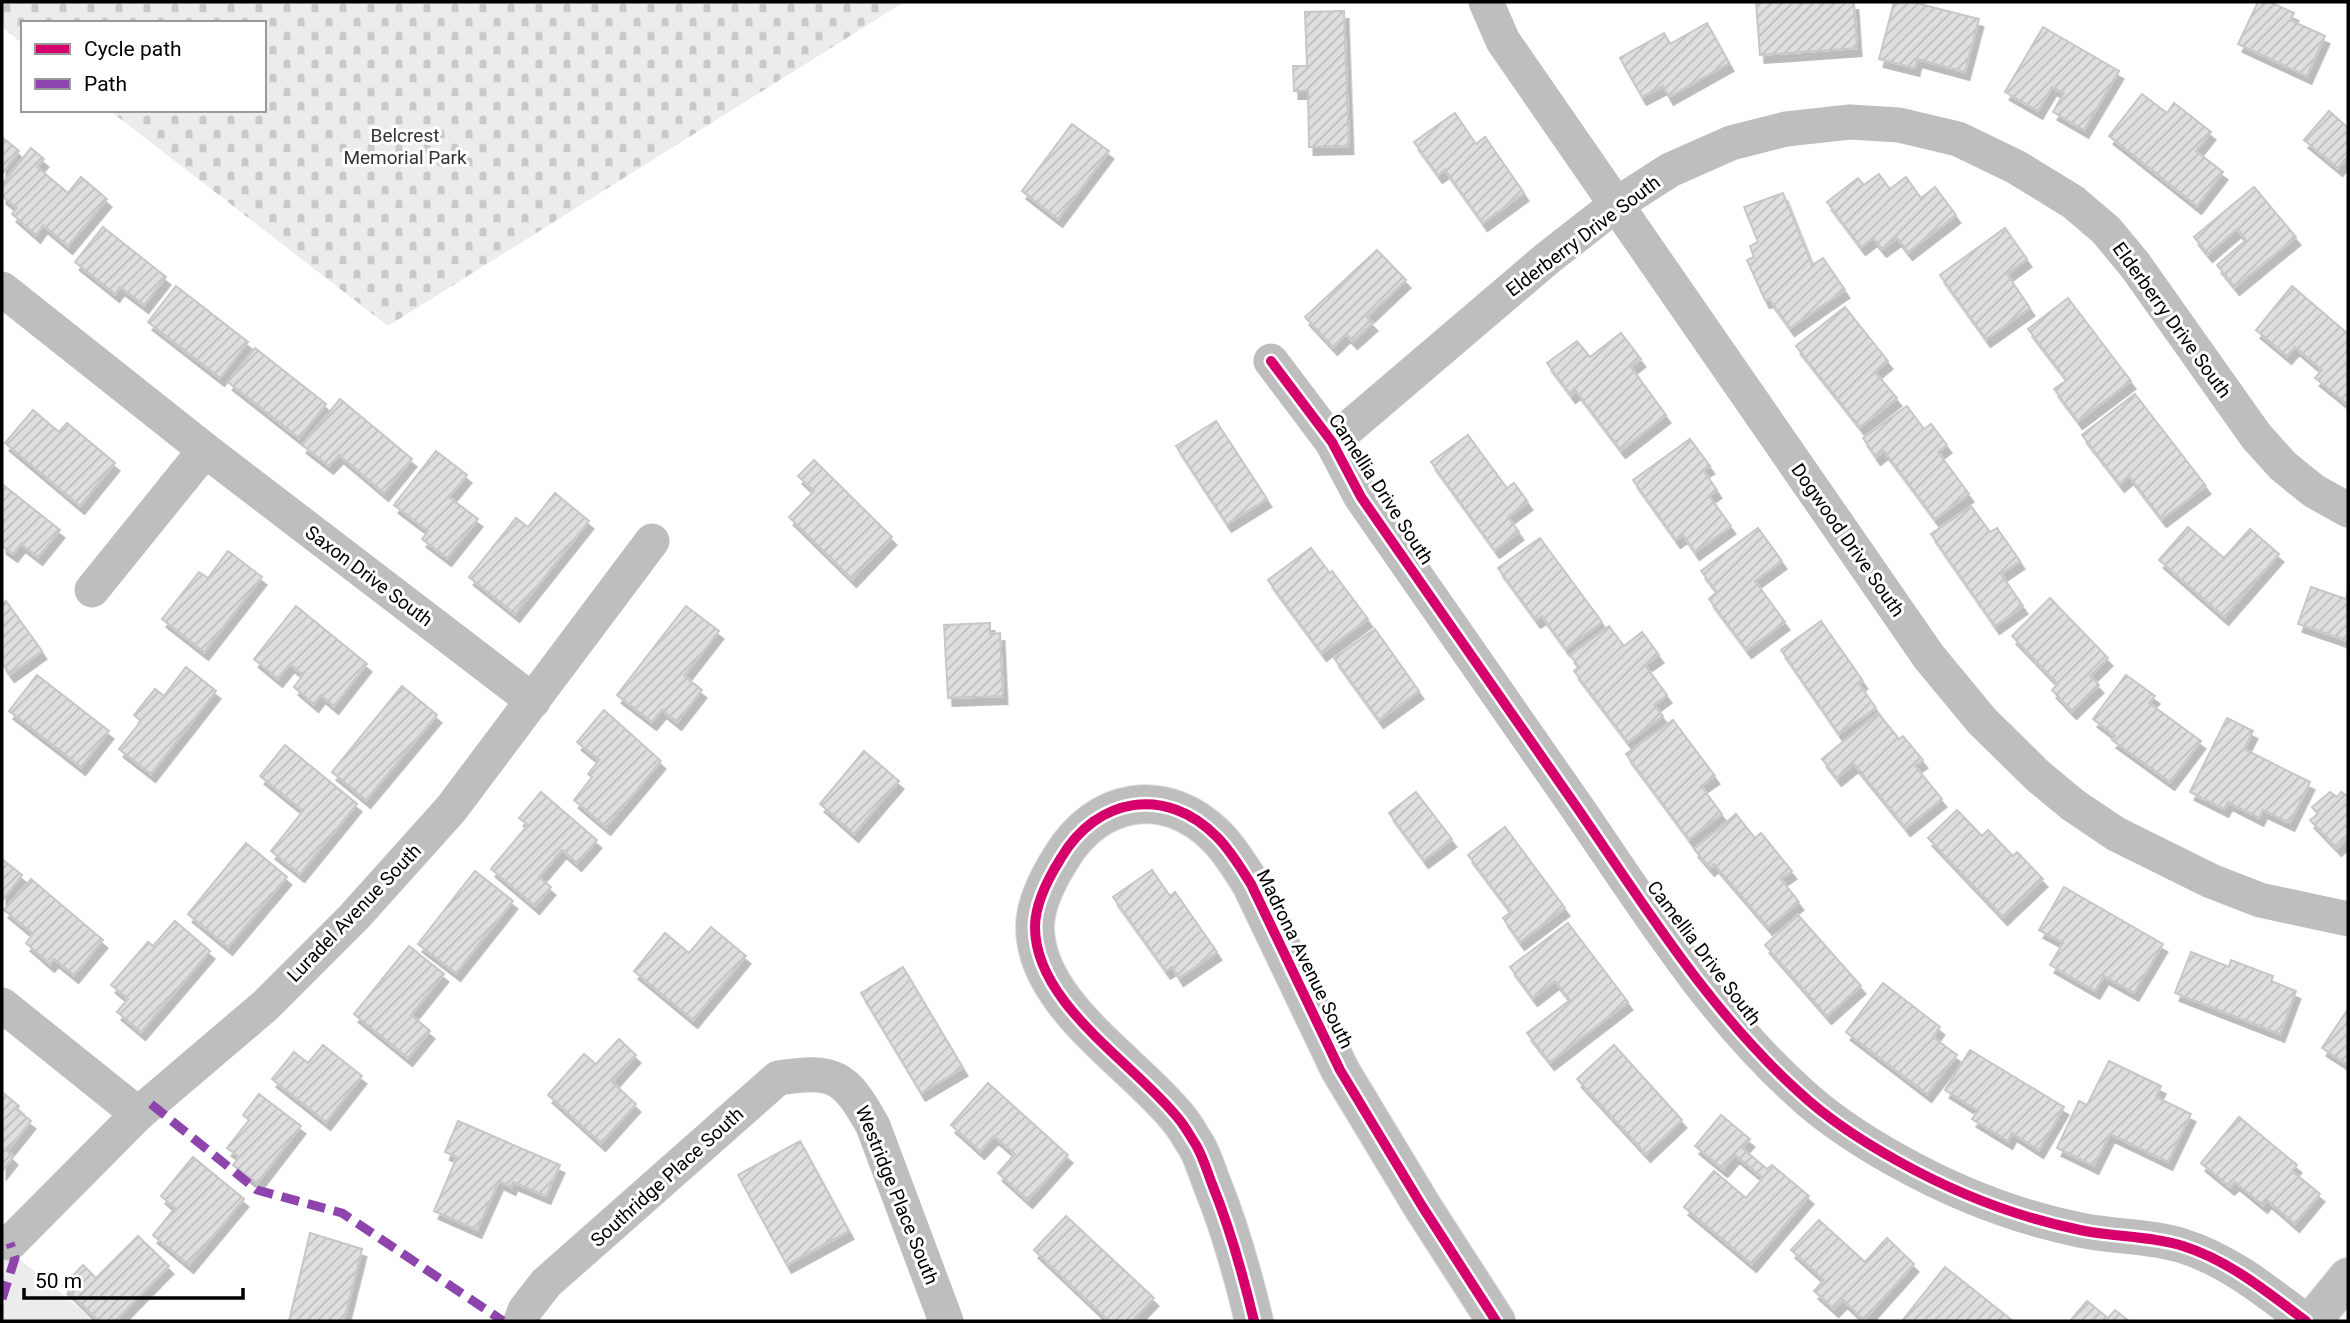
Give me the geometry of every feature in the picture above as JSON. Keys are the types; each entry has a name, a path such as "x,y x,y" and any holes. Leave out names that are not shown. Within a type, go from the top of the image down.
{"main road":[{"name":"Madrona Avenue South","path":"1254,1321 1221,1206 1198,1149 1178,1118 1072,1012 1056,991 1038,952 1035,926 1039,905 1051,874 1066,849 1084,830 1104,814 1123,806 1146,803 1169,808 1193,818 1215,835 1233,855 1251,884 1340,1070 1422,1206 1496,1321"},
{"path":"2312,1321 2348,1277"}],"street":[{"name":"Dogwood Drive South","path":"1486,2 1503,41 1929,657 1991,730 2038,776 2073,805 2116,834 2211,881 2260,900 2348,919"},
{"name":"Elderberry Drive South","path":"1332,442 1549,257 1617,204 1670,170 1731,143 1786,129 1850,122 1899,125 1958,139 2016,167 2073,202 2106,230 2135,265 2256,436 2283,466 2314,491 2348,510"},
{"name":"Saxon Drive South","path":"2,289 205,450 533,701"},
{"name":"Camellia Drive South","path":"1270,361 1332,442 1361,497 1689,970 1759,1054 1802,1096 1856,1137 1901,1163 1971,1196 2017,1213 2079,1230 2180,1245 2217,1259 2253,1281 2305,1321"},
{"path":"92,590 205,450"},
{"name":"Luradel Avenue South","path":"10,1243 138,1114 265,1005 354,917 451,809 652,541"},
{"path":"2,1005 138,1114"},
{"name":"Southridge Place South","path":"521,1321 525,1310 547,1283 778,1078 802,1074 820,1074 835,1078"},
{"name":"Westridge Place South","path":"835,1078 856,1096 873,1126 946,1321"}],"green space":[{"name":"Belcrest Memorial Park","path":"2,2 904,2 388,326 112,112 266,112 266,21 21,21 21,42 2,27"},
{"path":"2,1245 95,1321 2,1321"}],"building":[{"path":"1756,2 1854,2 1857,48 1760,55"},
{"path":"1894,2 1912,2 1979,19 1965,72 1917,59 1915,68 1879,59"},
{"path":"2258,2 2270,2 2294,13 2290,20 2325,36 2307,76 2238,44"},
{"path":"1344,11 1349,146 1309,147 1308,91 1294,91 1293,66 1307,66 1305,12"},
{"path":"1707,23 1729,63 1669,97 1663,86 1642,97 1620,58 1664,33 1670,44"},
{"path":"2043,27 2119,71 2084,130 2053,112 2064,93 2052,87 2038,111 2005,92"},
{"path":"2142,94 2167,113 2174,103 2211,132 2196,151 2223,172 2197,206 2109,136"},
{"path":"2329,111 2348,128 2348,156 2338,168 2304,140"},
{"path":"1455,113 1476,144 1485,137 1524,193 1483,223 1445,170 1438,175 1414,142"},
{"path":"1072,124 1109,151 1058,219 1022,191"},
{"path":"2,137 19,151 2,174"},
{"path":"31,148 44,159 37,167 68,193 81,177 107,199 68,246 43,225 36,235 12,214 17,208 2,196 2,184"},
{"path":"1879,174 1890,189 1906,177 1921,198 1935,187 1956,215 1908,252 1897,238 1882,249 1873,238 1861,247 1827,202 1858,178 1864,185"},
{"path":"2254,187 2296,237 2235,287 2217,265 2246,240 2237,229 2208,254 2194,237"},
{"path":"1783,193 1812,265 1823,258 1845,290 1790,328 1769,299 1765,300 1747,260 1754,257 1750,246 1758,242 1744,207"},
{"path":"103,227 166,277 144,305 120,287 115,294 75,262"},
{"path":"2005,228 2027,259 2007,274 2030,308 1986,339 1940,275"},
{"path":"1377,250 1406,280 1367,317 1373,323 1353,341 1346,334 1333,347 1305,317"},
{"path":"176,286 248,342 220,378 148,322"},
{"path":"2292,286 2348,334 2346,403 2315,378 2322,370 2295,347 2287,356 2256,330"},
{"path":"2068,298 2131,381 2078,421 2054,389 2067,380 2028,329"},
{"path":"1845,307 1888,361 1875,372 1897,398 1860,427 1796,346"},
{"path":"1621,333 1641,359 1631,367 1666,415 1621,450 1576,391 1571,395 1547,363 1577,341 1590,357"},
{"path":"255,348 326,404 299,438 228,382"},
{"path":"2135,394 2206,486 2162,519 2129,476 2120,484 2082,435"},
{"path":"340,399 412,459 384,493 339,455 329,466 302,445"},
{"path":"1907,406 1924,429 1931,424 1947,445 1938,452 1969,494 1935,519 1884,451 1876,457 1863,438"},
{"path":"33,410 59,432 67,423 115,463 80,506 5,443"},
{"path":"1216,421 1267,499 1227,524 1176,446"},
{"path":"1468,435 1507,488 1514,483 1528,502 1508,517 1519,532 1495,550 1431,462"},
{"path":"1690,439 1710,466 1703,470 1717,490 1709,496 1731,526 1695,552 1683,535 1676,540 1633,480"},
{"path":"436,451 467,475 449,497 478,519 447,558 422,539 428,531 394,505"},
{"path":"814,460 892,537 852,579 789,517 814,491 798,476"},
{"path":"2,484 60,530 38,557 21,544 13,554 2,546"},
{"path":"555,493 589,521 515,614 469,577 516,518 528,527"},
{"path":"1971,506 1990,532 1997,528 2020,561 2001,574 2023,606 1995,626 1931,534"},
{"path":"2188,527 2224,558 2250,529 2279,554 2224,617 2159,560"},
{"path":"1758,528 1782,561 1755,581 1785,622 1747,650 1709,599 1717,592 1701,571"},
{"path":"1540,538 1602,622 1566,649 1542,616 1536,620 1498,568"},
{"path":"1311,548 1368,619 1322,653 1268,580"},
{"path":"228,551 262,577 204,652 162,619 199,572 208,578"},
{"path":"2311,587 2346,599 2348,591 2348,641 2298,624"},
{"path":"2050,598 2108,658 2090,676 2099,685 2072,711 2052,690 2058,684 2012,636"},
{"path":"6,601 42,651 10,674 2,663 2,604"},
{"path":"296,606 367,664 334,706 321,695 314,704 294,687 303,675 290,664 278,679 254,659"},
{"path":"686,606 719,631 684,676 702,690 677,722 662,710 652,722 617,695"},
{"path":"1821,621 1863,681 1859,684 1876,708 1839,734 1781,650"},
{"path":"990,623 990,634 1000,633 1003,696 948,698 944,625"},
{"path":"1609,626 1624,646 1642,632 1659,655 1645,665 1667,695 1654,705 1663,716 1628,742 1574,671 1579,667 1570,655"},
{"path":"1375,629 1419,691 1379,720 1334,658"},
{"path":"186,667 216,691 151,774 119,749 141,721 134,715 155,689 164,696"},
{"path":"37,675 109,731 81,767 9,711"},
{"path":"2126,675 2155,696 2149,703 2201,741 2170,782 2112,740 2115,736 2093,719"},
{"path":"402,686 437,715 366,800 332,772"},
{"path":"604,710 661,761 606,827 574,800 592,777 588,774 599,760 577,742"},
{"path":"1878,713 1899,739 1903,736 1923,760 1915,766 1942,799 1906,828 1854,764 1837,778 1822,759"},
{"path":"2227,718 2253,731 2244,749 2310,782 2290,823 2263,810 2259,818 2228,802 2224,809 2190,792"},
{"path":"1673,720 1715,776 1701,786 1722,814 1689,839 1626,754"},
{"path":"285,745 357,804 300,874 271,851 303,811 260,776"},
{"path":"864,751 899,781 854,834 820,804"},
{"path":"541,792 597,840 577,863 562,850 539,877 551,887 535,906 491,869 528,825 519,818"},
{"path":"1416,792 1452,839 1424,860 1389,813"},
{"path":"2330,792 2337,797 2341,792 2348,796 2348,837 2337,848 2310,820 2318,814 2312,807"},
{"path":"1957,810 1982,836 1988,830 2013,856 2017,852 2043,879 2003,917 1928,838"},
{"path":"1736,814 1755,838 1761,833 1792,871 1781,879 1799,902 1768,927 1714,864 1710,868 1694,849"},
{"path":"1505,827 1565,908 1520,942 1503,918 1511,912 1468,855"},
{"path":"246,843 287,877 228,947 188,914"},
{"path":"2,859 22,875 2,901"},
{"path":"1152,870 1170,896 1175,892 1217,952 1179,978 1172,967 1166,971 1113,897"},
{"path":"475,871 513,901 456,973 418,944"},
{"path":"31,879 103,940 74,975 54,959 50,964 26,943 33,934 4,910"},
{"path":"2064,887 2163,944 2134,993 2104,976 2095,991 2050,965 2063,943 2039,930"},
{"path":"1798,915 1861,986 1827,1016 1765,945"},
{"path":"175,921 210,951 141,1032 117,1012 128,999 111,985 148,942 153,946"},
{"path":"1568,923 1628,1002 1550,1062 1527,1033 1570,1000 1555,981 1533,998 1510,967"},
{"path":"711,927 746,956 693,1020 634,971 665,933 689,953"},
{"path":"409,946 444,974 411,1015 430,1031 408,1058 354,1014"},
{"path":"2191,952 2229,967 2231,960 2273,976 2271,981 2296,991 2280,1034 2175,993"},
{"path":"903,967 963,1068 921,1093 861,993"},
{"path":"1883,983 1940,1027 1933,1037 1957,1055 1927,1094 1846,1032"},
{"path":"2348,1009 2348,1065 2322,1048"},
{"path":"619,1039 636,1055 612,1082 636,1104 601,1143 548,1095 584,1054 596,1064"},
{"path":"323,1045 362,1076 326,1122 272,1079 294,1052 308,1063"},
{"path":"1614,1045 1682,1120 1646,1154 1577,1079"},
{"path":"1970,1050 2064,1107 2039,1150 2012,1133 2008,1141 1972,1119 1978,1111 1945,1090"},
{"path":"2109,1061 2161,1086 2156,1097 2191,1114 2168,1162 2110,1134 2094,1166 2057,1148 2079,1101 2087,1105"},
{"path":"988,1083 1068,1155 1028,1200 998,1173 1015,1154 994,1136 980,1151 951,1125"},
{"path":"2,1092 19,1106 17,1110 31,1121 7,1151 13,1157 2,1171"},
{"path":"259,1094 301,1126 257,1183 233,1165 239,1157 227,1148 249,1120 243,1115"},
{"path":"1721,1115 1750,1139 1742,1148 1767,1169 1772,1165 1809,1196 1752,1264 1684,1207 1714,1171 1746,1198 1763,1178 1735,1155 1723,1169 1695,1146"},
{"path":"2239,1117 2297,1165 2292,1171 2320,1194 2295,1224 2267,1200 2263,1205 2235,1182 2230,1187 2201,1163"},
{"path":"458,1121 560,1165 546,1196 513,1182 511,1187 499,1181 477,1230 434,1211 457,1157 445,1152"},
{"path":"800,1141 849,1231 787,1265 738,1175"},
{"path":"193,1157 244,1199 189,1265 153,1235 175,1208 161,1196"},
{"path":"1066,1216 1154,1298 1132,1321 1109,1321 1034,1250"},
{"path":"1819,1220 1865,1262 1887,1238 1914,1264 1864,1320 1843,1300 1834,1309 1814,1291 1824,1280 1791,1250"},
{"path":"310,1233 362,1249 344,1321 289,1321"},
{"path":"138,1236 169,1266 115,1321 99,1321 63,1286 83,1265 96,1278"},
{"path":"1945,1267 2013,1321 1902,1321"},
{"path":"2087,1301 2108,1318 2115,1310 2129,1321 2070,1321"}],"marked path":[{"path":"151,1104 257,1190 342,1213 503,1321"},
{"path":"2,1299 15,1258 10,1243"}],"cycle path":[{"path":"1271,361 1332,442 1361,497 1654,921 1708,994 1767,1062 1800,1093 1858,1138 1940,1183 2009,1211 2056,1225 2159,1240 2200,1252 2248,1278 2306,1321"},
{"path":"1254,1321 1230,1235 1196,1145 1181,1121 1159,1097 1090,1031 1069,1007 1051,982 1039,955 1035,927 1037,909 1061,858 1076,837 1093,822 1113,811 1133,805 1155,805 1176,810 1197,820 1217,837 1235,859 1251,884 1340,1070 1422,1206 1496,1321"}]}
